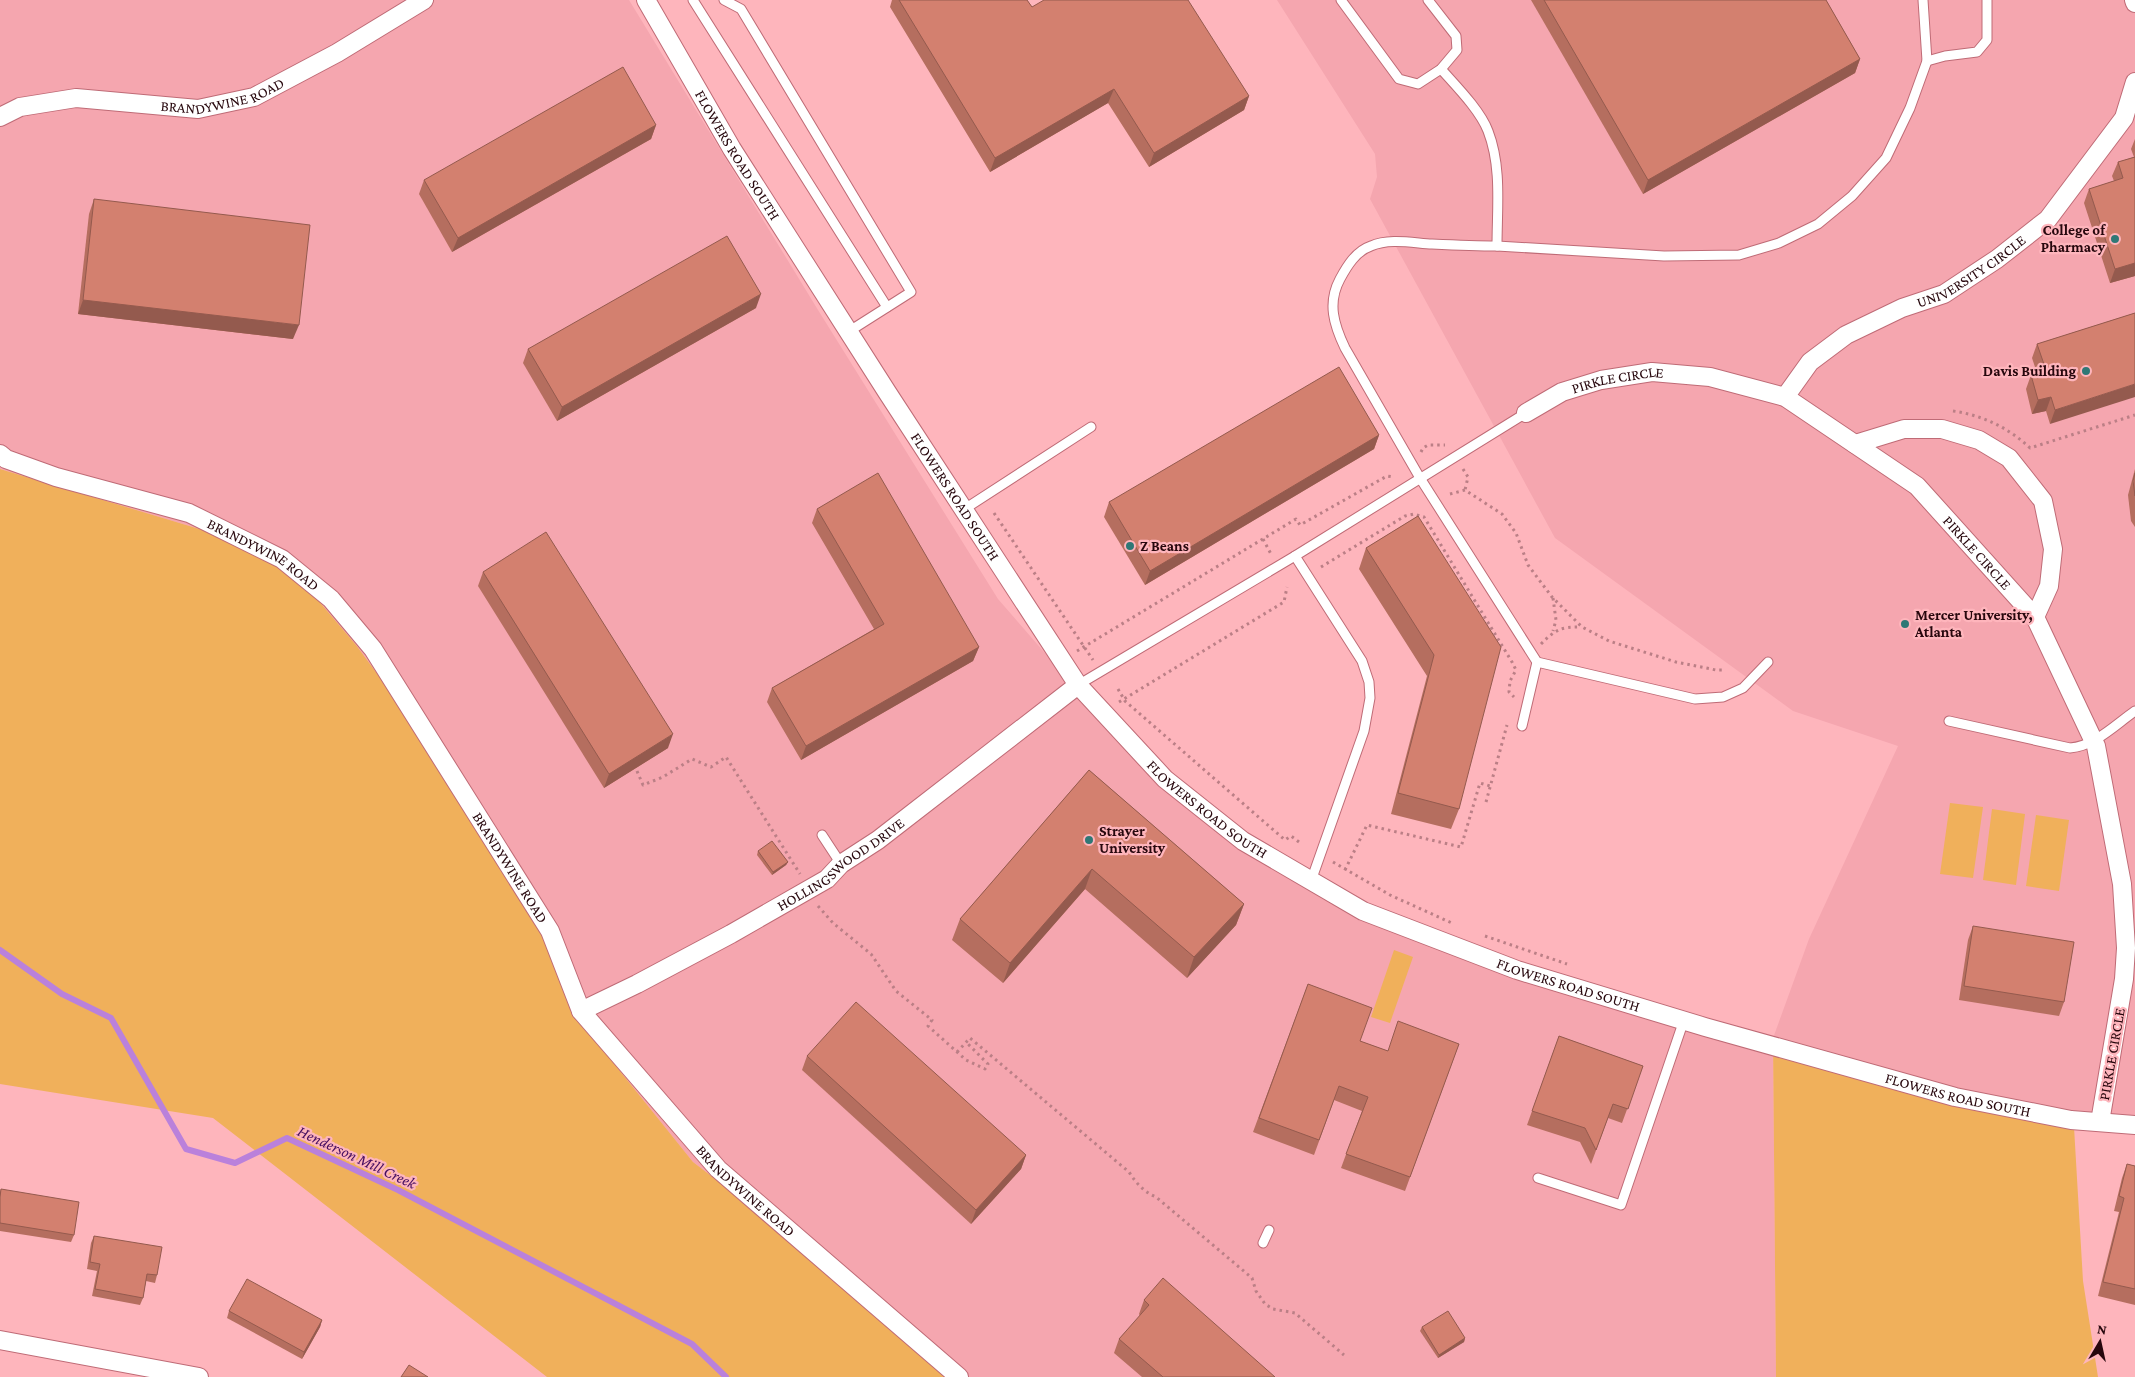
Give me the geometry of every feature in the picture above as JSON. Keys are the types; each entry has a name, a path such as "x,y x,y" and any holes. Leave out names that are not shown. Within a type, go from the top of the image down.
{"street":[{"name":"BRANDYWINE ROAD","path":"0,117 20,107 76,98 198,110 254,97 337,54 424,0"},
{"name":"FLOWERS ROAD SOUTH","path":"648,1 732,149 848,332 1078,685 1165,779 1243,841 1363,911 1517,970 1684,1020 1955,1096 2072,1120 2135,1125"},
{"name":"UNIVERSITY CIRCLE","path":"1784,397 1810,362 1846,335 1902,308 1944,294 1997,259 2048,219 2124,118 2135,82"},
{"name":"PIRKLE CIRCLE","path":"1526,413 1570,390 1601,380 1652,372 1710,377 1784,397 1917,486 2035,617 2093,741 2110,816 2122,884 2126,948 2124,980 2100,1122"},
{"path":"1855,444 1904,429 1942,429 1979,440 2009,458 2043,501 2052,549 2049,586 2035,617"},
{"name":"BRANDYWINE ROAD","path":"0,454 6,459 56,477 189,513 282,559 331,599 373,649 550,931 580,1010 718,1169 959,1377"},
{"name":"HOLLINGSWOOD DRIVE","path":"580,1010 637,984 790,901 826,879 842,864 878,840 1078,685"},
{"path":"0,1340 199,1377"}],"lane":[{"path":"693,0 887,308"},
{"path":"724,0 741,9 910,292 848,332"},
{"path":"1341,0 1399,79 1418,84 1441,69 1457,50 1456,36 1428,0"},
{"path":"1768,662 1743,688 1723,697 1695,699 1537,662 1420,478 1336,330 1332,312 1335,288 1345,269 1357,255 1371,245 1399,242 1674,256 1739,255 1779,243 1818,224 1852,196 1886,158 1910,108 1927,61 1923,0"},
{"path":"1927,61 1976,52 1987,40 1987,0"},
{"path":"1441,69 1461,91 1488,130 1498,172 1497,246"},
{"path":"1078,685 1295,556 1526,413"},
{"path":"963,510 1091,428"},
{"path":"1295,556 1362,661 1369,682 1370,698 1364,731 1311,881"},
{"path":"1522,726 1537,662"},
{"path":"1949,720 2070,748 2081,747 2093,741 2135,710"},
{"path":"822,835 842,864"},
{"path":"1538,1178 1621,1205 1684,1020"},
{"path":"1263,1243 1269,1230"}],"path":[{"path":"1421,452 1428,445 1448,445 1451,450"},
{"path":"1463,469 1468,477 1466,490"},
{"path":"1300,525 1387,476 1394,477"},
{"path":"1450,494 1466,490 1502,514 1516,532 1528,565 1552,597 1582,627 1609,641 1668,659 1716,670 1725,670"},
{"path":"994,513 1094,662"},
{"path":"1321,567 1406,516 1414,514 1424,517 1516,670 1510,680 1509,692 1514,697 1512,706"},
{"path":"1076,652 1296,519 1303,531"},
{"path":"1263,539 1272,556"},
{"path":"1119,702 1284,602 1287,587"},
{"path":"1552,597 1556,620 1553,632"},
{"path":"1541,644 1553,632 1564,627 1582,627"},
{"path":"1118,689 1124,698 1285,840 1292,836 1299,842"},
{"path":"1486,802 1507,724"},
{"path":"637,771 643,785 663,777 692,759 711,767 726,757 803,879"},
{"path":"1345,870 1367,825 1461,847 1480,783 1490,786"},
{"path":"1332,862 1390,895 1456,925"},
{"path":"818,906 833,923 871,954 896,991 932,1020 928,1026 966,1060 985,1069 988,1064 966,1042"},
{"path":"1482,935 1571,965"},
{"path":"957,1052 970,1038 1129,1172 1142,1188 1156,1197 1252,1278 1256,1291 1265,1304 1273,1308 1295,1313 1344,1354"}],"shaded area":[{"path":"0,0 629,0 818,310 998,599 1122,742 1322,899 1772,1041 1809,939 1898,746 1793,711 1555,538 1370,199 1377,177 1375,154 1277,0 2135,0 2135,1126 2074,1127 1773,1041 1776,1377 951,1377 853,1284 693,1162 599,1045 440,759 356,645 290,567 206,531 0,469"},
{"path":"0,469 206,531 290,567 356,645 440,759 548,935 599,1045 693,1162 853,1284 951,1377 547,1377 213,1118 0,1084"},
{"path":"1950,803 1983,807 1973,878 1940,874"},
{"path":"1992,809 2025,814 2016,885 1983,880"},
{"path":"2036,815 2069,820 2059,891 2026,886"},
{"path":"1394,950 1413,957 1390,1023 1371,1017"},
{"path":"1773,1041 2074,1127 2083,1281 2098,1377 1776,1377"}],"building":[{"path":"899,0 1027,0 1032,7 1044,0 1188,0 1249,96 1154,153 1114,89 995,158"},
{"path":"1544,0 1826,0 1860,59 1648,180"},
{"path":"623,67 656,125 458,238 424,180"},
{"name":"College of Pharmacy","path":"2135,157 2135,263 2115,269 2089,189 2123,178 2118,162"},
{"path":"94,199 310,225 299,325 83,300"},
{"path":"727,236 761,294 562,407 528,349"},
{"name":"Davis Building","path":"2135,313 2135,384 2055,410 2051,397 2038,400 2031,375 2046,370 2037,344"},
{"path":"1339,367 1379,435 1150,571 1109,502"},
{"path":"878,473 979,647 806,746 772,688 884,624 817,509"},
{"path":"2135,473 2135,496 2133,481"},
{"path":"1418,516 1501,647 1459,809 1398,793 1434,655 1366,548"},
{"path":"546,532 673,734 609,774 483,572"},
{"name":"Strayer University","path":"1089,770 1244,904 1194,957 1092,869 1010,963 960,919"},
{"path":"772,841 788,862 773,872 758,851"},
{"path":"1973,926 2074,942 2064,1002 1964,986"},
{"path":"1308,984 1372,1008 1360,1041 1388,1051 1398,1021 1459,1044 1410,1177 1346,1154 1368,1097 1339,1086 1319,1140 1259,1118"},
{"path":"856,1002 1026,1155 976,1210 807,1056"},
{"path":"1559,1036 1643,1066 1628,1109 1613,1104 1596,1150 1585,1128 1532,1111"},
{"path":"2127,1164 2135,1166 2135,1289 2103,1282 2124,1198 2119,1196"},
{"path":"1,1189 79,1202 74,1235 0,1223"},
{"path":"94,1236 162,1247 157,1275 147,1274 143,1298 95,1289 100,1264 90,1262"},
{"path":"1163,1278 1275,1377 1163,1377 1119,1339 1149,1305 1144,1300"},
{"path":"247,1279 322,1320 304,1352 229,1311"},
{"path":"1448,1311 1465,1338 1439,1355 1422,1327"},
{"path":"409,1365 428,1377 401,1377"}],"waterway":[{"name":"Henderson Mill Creek","path":"0,950 62,994 111,1018 186,1149 235,1163 287,1138 398,1190 692,1344 726,1377"}],"place":[{"name":"College of Pharmacy","path":"2115,239"},
{"name":"Davis Building","path":"2086,371"},
{"name":"Z Beans","path":"1130,546"},
{"name":"Mercer University, Atlanta","path":"1905,624"},
{"name":"Strayer University","path":"1089,840"}]}
